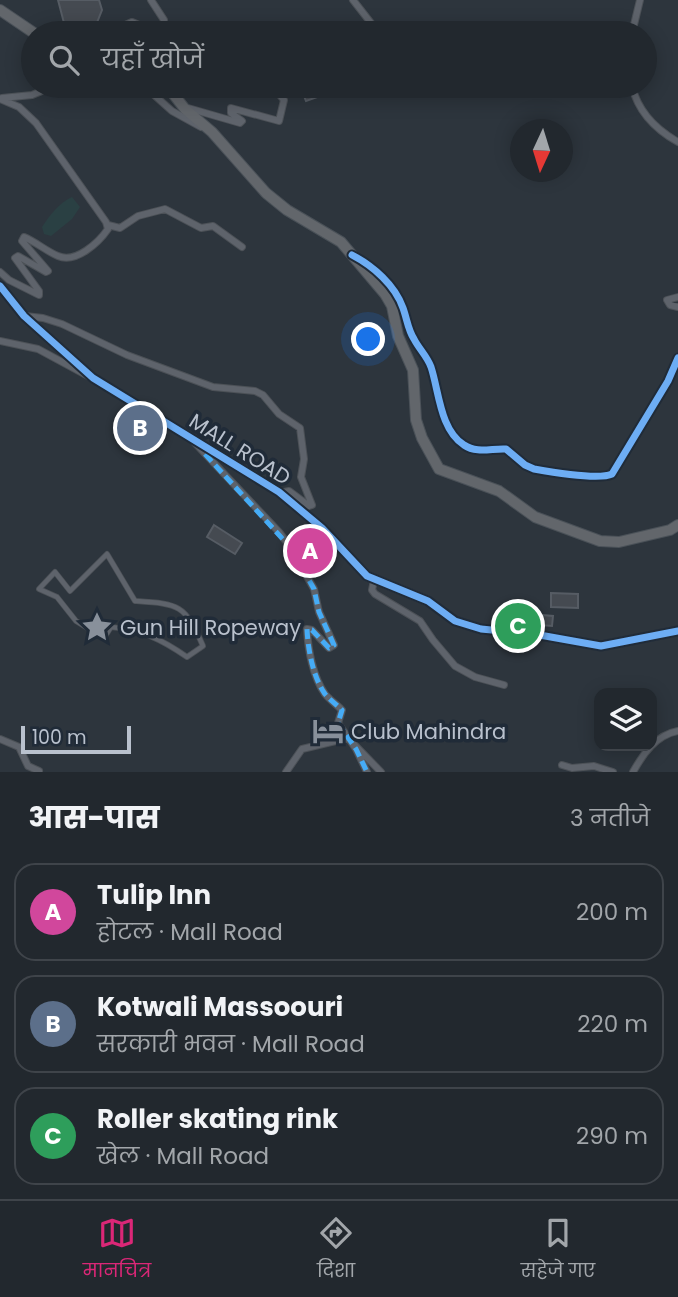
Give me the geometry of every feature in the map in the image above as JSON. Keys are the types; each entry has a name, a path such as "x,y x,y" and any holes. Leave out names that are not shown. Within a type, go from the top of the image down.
{"highway":[{"path":"0,10 21,24"},
{"path":"176,98 212,132 266,194 334,238 352,255 392,306 398,336 413,370 416,420 439,469 492,488 508,496 535,517 600,541 619,542 678,526"}],"street":[{"path":"151,0 164,21"},
{"path":"353,0 369,21"},
{"path":"635,21 640,0"},
{"path":"0,99 21,96"},
{"path":"158,98 178,116 212,132"},
{"path":"183,107 240,123 242,121 231,113 231,108 279,121 282,98"},
{"path":"636,98 653,125 678,142"},
{"path":"0,99 19,107 36,123 108,225 120,228 138,216 165,209 201,228 214,227 242,247"},
{"path":"0,272 9,280 39,295 15,258 48,271 23,238 58,257 68,258 86,250 107,232 108,225"},
{"path":"352,255 375,271 399,299 410,332 430,364 442,411 463,445 489,451 506,449 525,466 534,469 593,477 612,474 668,381 678,358"},
{"name":"MALL ROAD","path":"0,286 24,316 93,378 280,493 322,528 358,569 374,580 415,594 455,621 481,629 534,634 601,646 678,631"},
{"path":"678,297 667,300 670,305 678,307"},
{"path":"24,316 62,324 127,355 207,386 250,389 263,395 279,414 300,428 304,459 301,477 312,505 309,506 289,491 280,493"},
{"path":"0,341 38,349 93,378"},
{"path":"193,441 279,532 312,585 319,612 334,645 329,648 308,628 310,651 321,687 342,710 338,723 367,772"},
{"path":"107,554 135,601 172,604 192,622 203,646 187,657 162,640 125,629 111,627 104,638 76,621 57,597 40,589 55,572 70,591 107,554"},
{"path":"374,580 372,590 375,594 419,621 455,666 475,677 504,685"},
{"path":"633,772 649,748 669,733 678,731"},
{"path":"0,738 19,747 28,766 39,771"},
{"path":"286,772 302,750 348,738"},
{"path":"348,738 381,772"},
{"path":"562,765 572,768 594,766 612,772"}],"green space":[{"path":"72,197 80,207 72,219 51,236 44,234 42,227 48,218"}],"building":[{"path":"58,0 99,0 102,10 98,21 63,21"},
{"path":"214,525 242,543 235,554 207,537"},
{"path":"551,593 578,594 578,608 551,607"},
{"path":"530,614 553,616 552,626 529,624"}],"marked path":[{"path":"205,454 291,548 314,589 319,612 334,645 329,648 312,630 307,629 314,672 325,694 342,710 338,723 356,749 367,772"}],"cycle path":[{"path":"352,255 382,277 395,292 412,336 431,367 445,420 456,438 469,448 506,449 534,469 586,476 612,474 668,381 678,358"},
{"path":"0,286 24,316 93,378 279,492 322,528 367,576 428,601 455,621 481,629 534,634 601,646 678,631"}],"place":[{"name":"Kotwali Massoouri","path":"140,428"},
{"name":"Tulip Inn","path":"310,551"},
{"name":"Roller skating rink","path":"518,626"},
{"name":"Gun Hill Ropeway","path":"97,627"},
{"name":"Club Mahindra","path":"328,731"}]}
